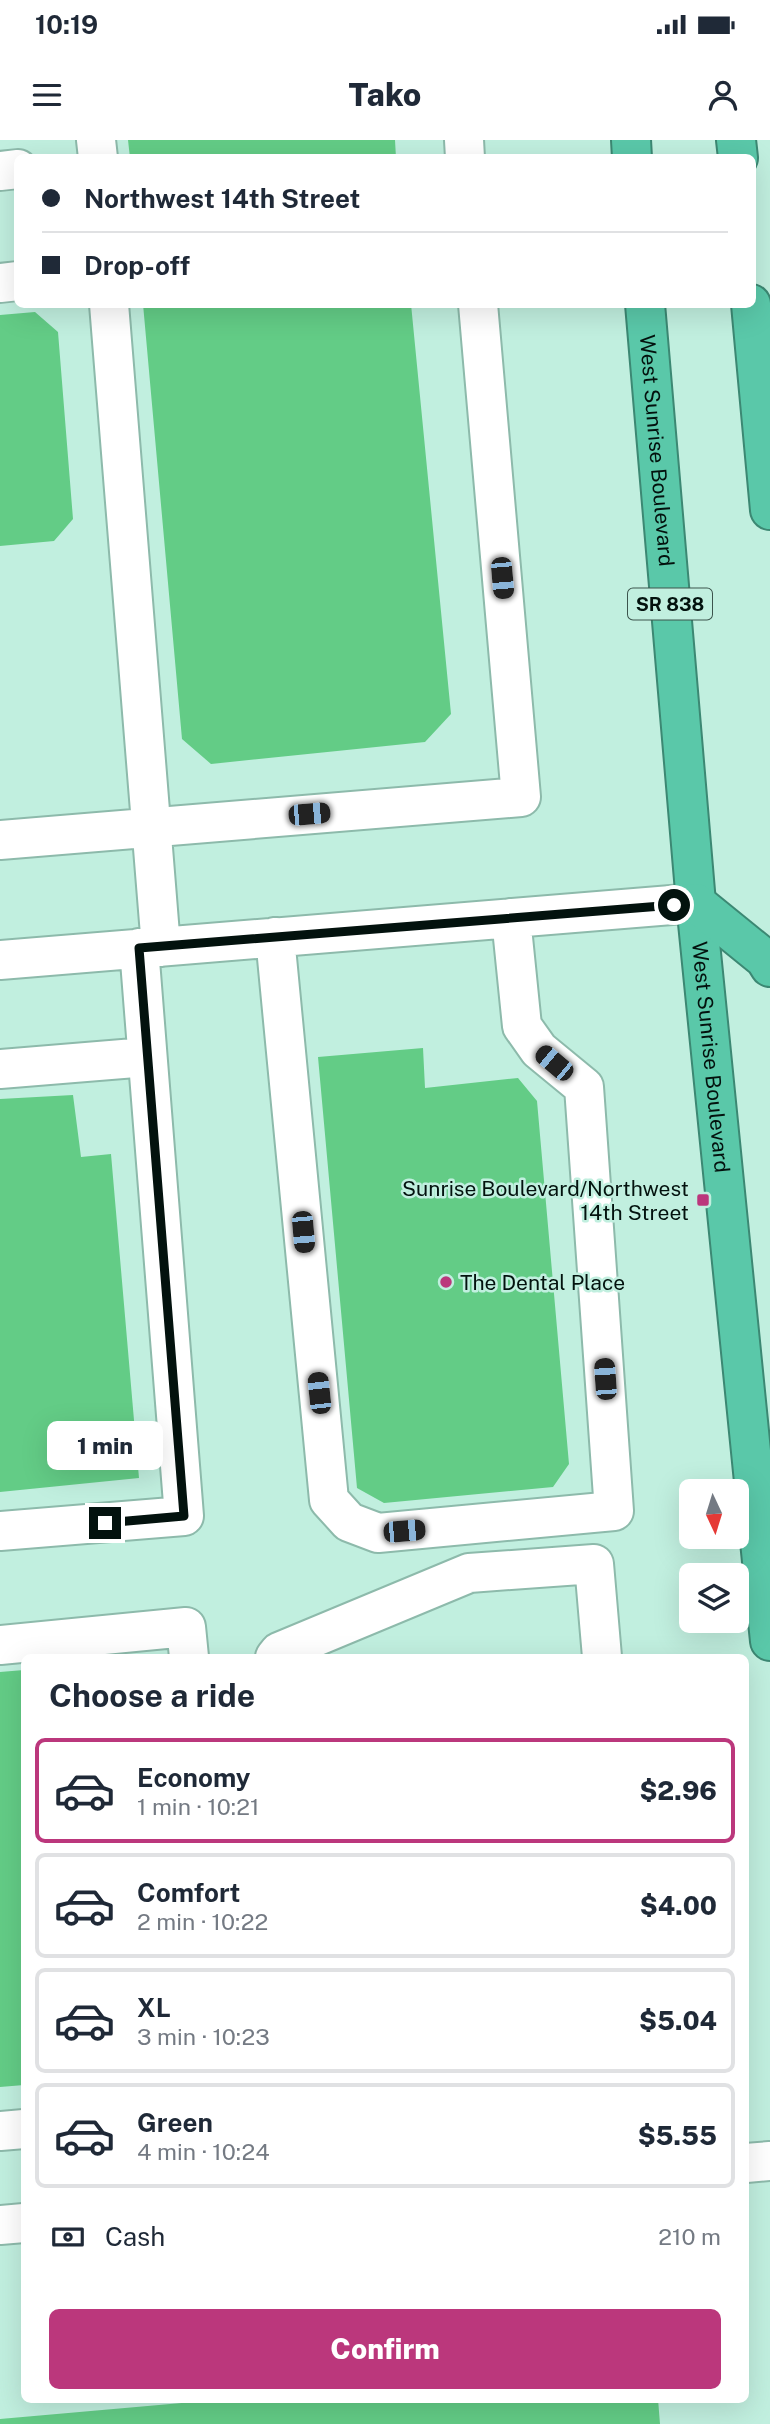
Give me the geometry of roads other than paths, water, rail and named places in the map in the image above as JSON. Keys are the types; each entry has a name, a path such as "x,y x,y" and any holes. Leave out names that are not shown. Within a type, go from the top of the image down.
{"highway":[{"name":"West Sunrise Boulevard","path":"645,308 696,903 770,1641"},
{"path":"751,308 770,510"},
{"path":"696,903 765,959 770,967"}],"street":[{"path":"0,1531 184,1516 147,1057 151,827 109,308"},
{"path":"0,840 521,797 478,308"},
{"path":"0,960 696,903"},
{"path":"275,937 329,1500 349,1522 378,1533 614,1511 584,1087 539,1050 522,1026 511,918"},
{"path":"0,1069 147,1057"},
{"path":"277,1654 469,1573 594,1564 602,1654"},
{"path":"0,1645 186,1627 189,1654"},
{"path":"0,2131 21,2129"},
{"path":"749,2163 770,2161"},
{"path":"0,2225 21,2223"}],"place":[{"name":"Sunrise Boulevard/Northwest 14th Street","path":"703,1200"},
{"name":"The Dental Place","path":"446,1282"}]}
